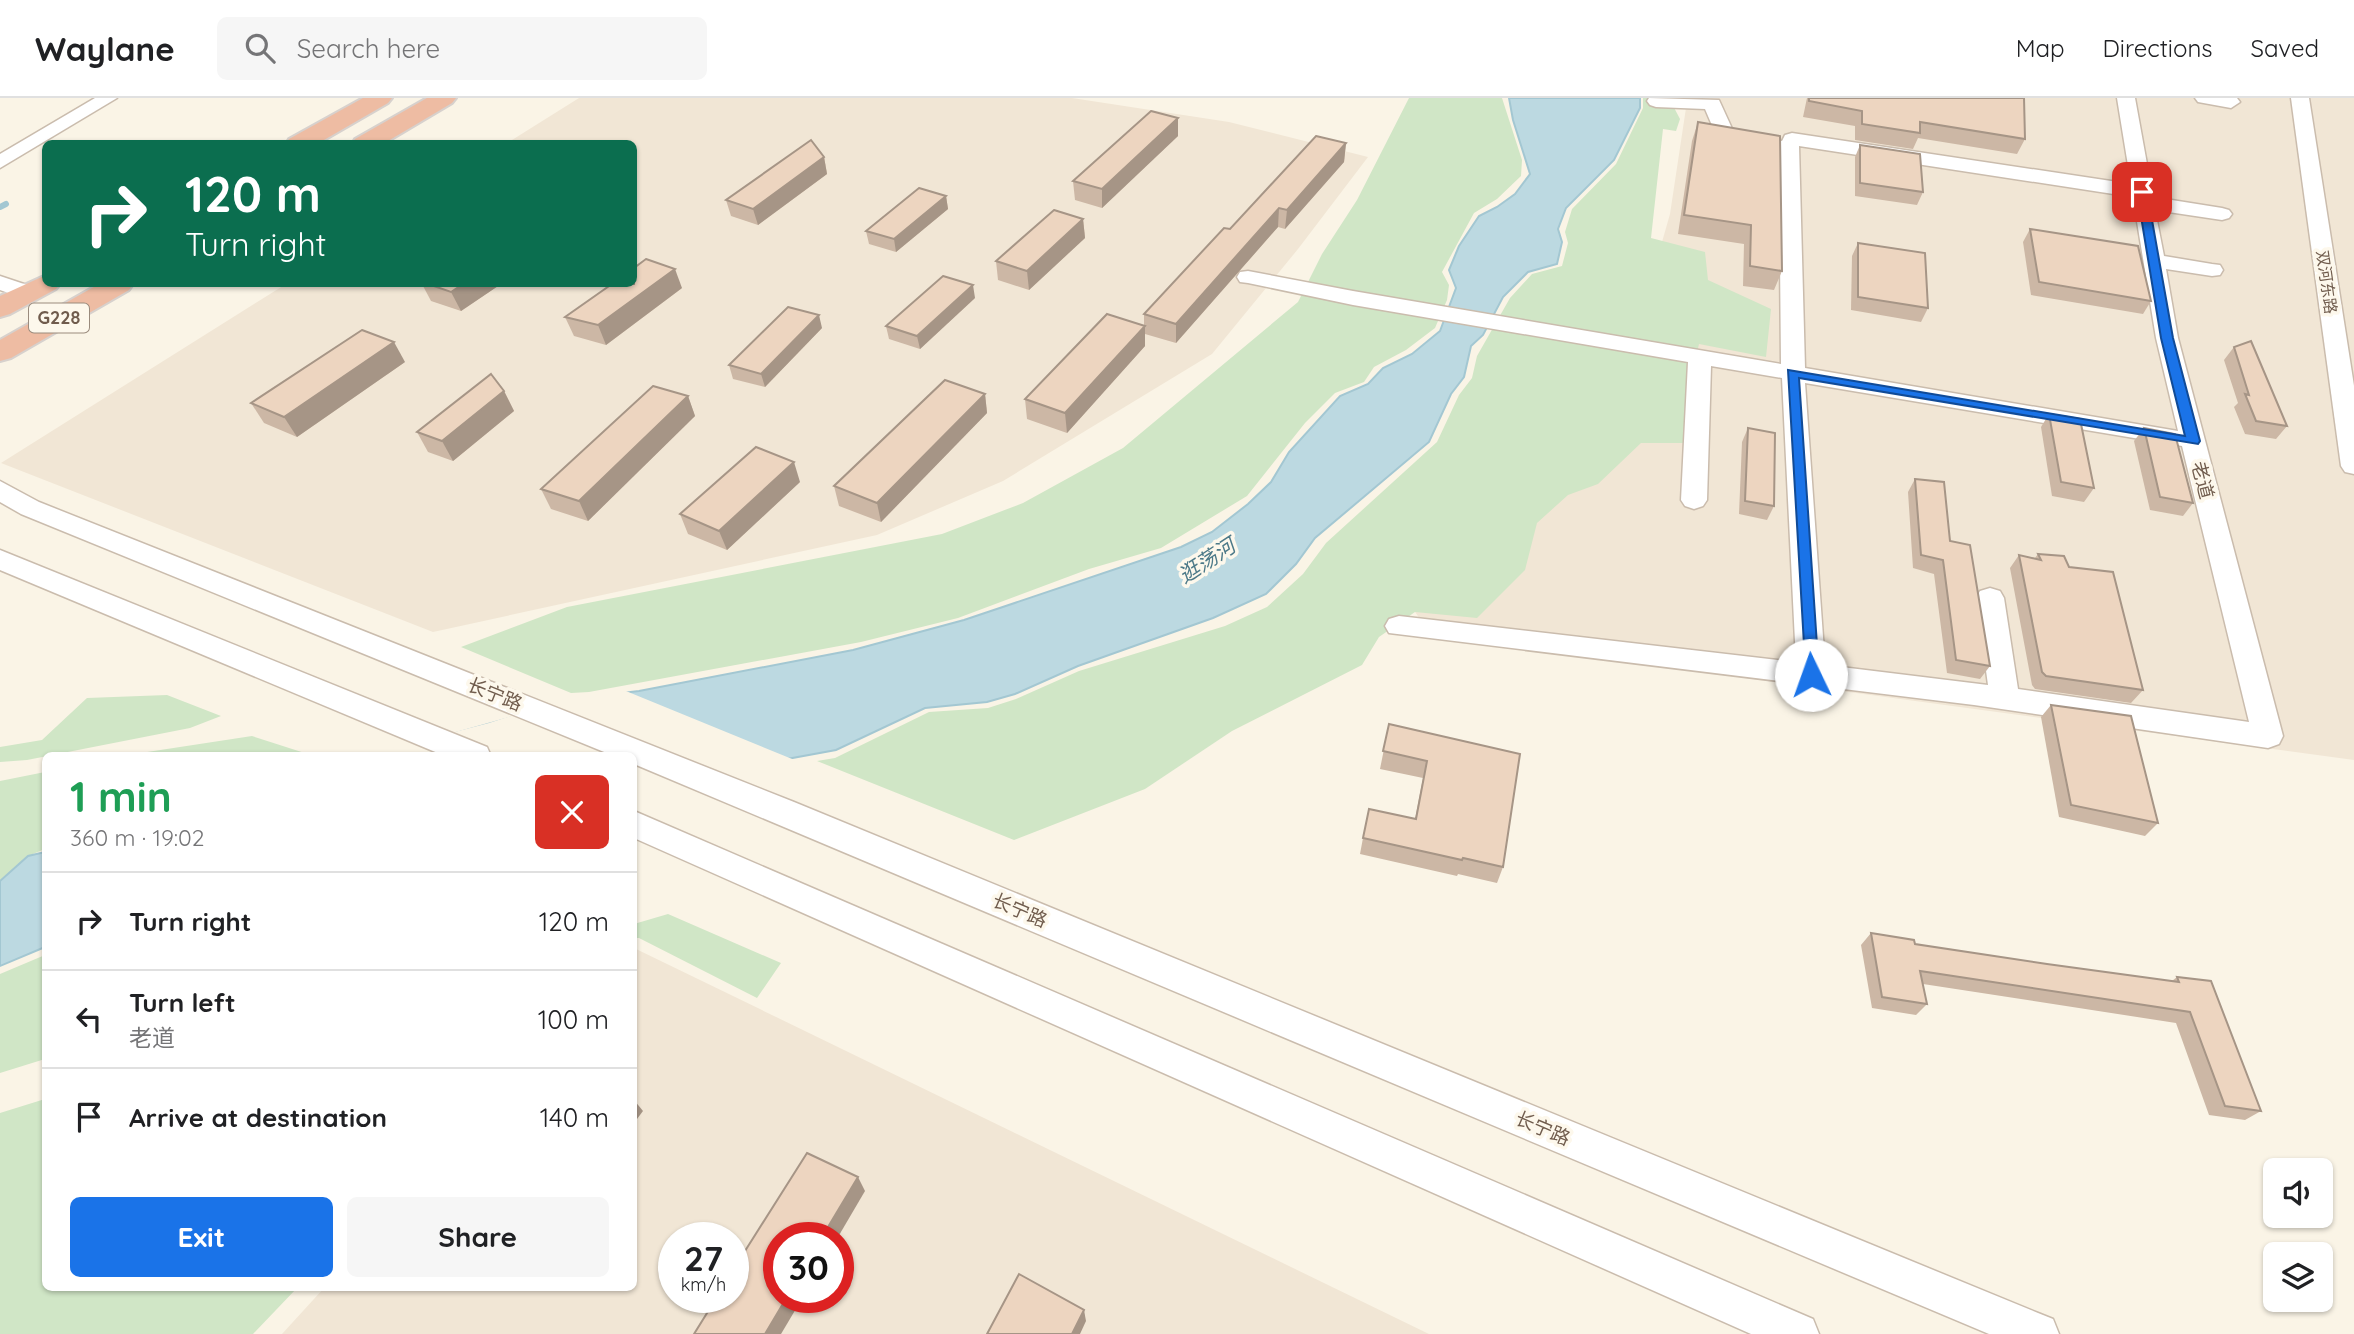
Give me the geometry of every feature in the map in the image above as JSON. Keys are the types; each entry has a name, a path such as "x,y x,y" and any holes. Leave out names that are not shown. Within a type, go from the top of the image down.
{"highway":[{"path":"305,140 380,98"},
{"path":"371,140 444,98"},
{"name":"G228","path":"0,352 114,287"},
{"name":"G228","path":"0,308 37,288"}],"street":[{"path":"0,162 108,98"},
{"name":"老道","path":"2005,699 2268,736 2167,338 2126,98"},
{"path":"2204,98 2231,102"},
{"name":"双河东路","path":"2300,98 2354,466"},
{"path":"1656,101 1712,104 1727,140 1789,148"},
{"path":"1811,675 1793,373 1791,139 2143,197 2222,214"},
{"path":"2154,261 2212,270"},
{"path":"1248,277 1387,304 2193,441"},
{"path":"0,283 37,288"},
{"path":"1694,500 1700,357"},
{"name":"长宁路","path":"0,490 30,508 783,811 2038,1334"},
{"path":"0,510 30,508"},
{"path":"0,559 467,752"},
{"path":"1399,626 2005,699 1990,598"},
{"path":"637,825 1798,1334"},
{"path":"1975,1307 1995,1318 2011,1334"}],"shaded area":[{"path":"579,98 1072,98 1229,122 1368,157 1298,249 1212,354 1003,481 877,535 433,632 1,463 281,287 637,287 637,140 512,140"},
{"path":"1683,98 2354,98 2354,760 1432,636 1408,602 1650,284 1670,214 1686,108"},
{"path":"637,949 1429,1334 282,1334 321,1291 637,1291"}],"green space":[{"path":"1409,98 1502,98 1522,160 1521,176 1497,199 1474,213 1442,272 1449,285 1447,300 1435,328 1406,350 1374,367 1364,382 1335,393 1305,423 1247,496 1161,548 1089,569 958,618 861,642 589,692 571,693 461,647 567,607 942,534 1023,503 1123,448 1298,302 1322,254 1357,200"},
{"path":"1643,98 1669,98 1680,119 1676,131 1663,129 1651,238 1705,252 1708,280 1771,309 1766,357 1699,344 1694,366 1689,443 1641,443 1598,484 1568,495 1537,523 1525,570 1477,618 1415,612 1379,637 1362,665 1232,731 1145,789 1014,840 817,761 835,758 929,712 988,708 1016,699 1079,671 1225,626 1267,607 1303,574 1326,543 1437,442 1459,395 1472,378 1477,356 1510,298 1532,274 1562,266 1568,243 1565,232 1572,209 1616,164 1643,108"},
{"path":"167,695 221,716 190,728 68,752 42,752 42,757 27,760 0,762 0,747 42,740 87,698"},
{"path":"252,736 302,752 147,752"},
{"path":"42,773 42,850 28,856 0,881 0,781"},
{"path":"668,914 781,963 757,998 637,938 637,923"},
{"path":"42,956 42,1060 0,1073 0,974"},
{"path":"42,1100 42,1291 294,1291 253,1334 0,1334 0,1113"}],"water":[{"name":"逛荡河","path":"1509,98 1640,98 1640,108 1614,160 1566,208 1558,229 1562,242 1557,264 1528,272 1503,297 1483,335 1471,346 1464,377 1451,394 1429,442 1315,538 1296,564 1266,594 1213,618 1078,666 1015,694 987,702 925,708 836,750 760,764 637,756 637,752 388,752 580,698 639,691 853,650 964,620 1181,547 1212,532 1271,482 1289,452 1340,396 1368,384 1383,368 1412,354 1440,331 1456,288 1449,270 1459,246 1479,216 1515,194 1530,174"},
{"path":"42,853 42,948 0,966 0,881 28,856"}],"pier":[{"path":"621,689 797,761 637,795 637,752 378,752 489,723 579,694"}],"building":[{"path":"1809,98 2024,98 2025,139 1920,122 1920,133 1862,124 1862,111 1809,101"},
{"path":"1151,111 1178,118 1102,189 1073,181"},
{"path":"1698,122 1780,136 1782,271 1750,266 1751,225 1684,215"},
{"path":"1316,136 1346,143 1287,210 1279,208 1176,324 1144,314 1224,228 1230,229"},
{"path":"811,140 824,157 753,209 726,200"},
{"path":"1860,145 1920,154 1923,192 1860,183"},
{"path":"919,188 946,196 894,239 866,231"},
{"path":"1054,210 1083,219 1027,271 996,261"},
{"path":"2030,229 2138,246 2151,301 2039,282"},
{"path":"1858,243 1925,253 1928,308 1858,297"},
{"path":"646,259 675,269 598,325 565,317 608,287 637,287 637,266"},
{"path":"943,276 973,285 917,336 886,326"},
{"path":"437,287 458,287 451,292"},
{"path":"788,307 819,315 761,374 729,365"},
{"path":"1107,314 1145,326 1065,413 1025,399"},
{"path":"362,330 394,342 284,417 251,403"},
{"path":"2251,341 2287,426 2256,421 2245,394 2249,395 2234,347"},
{"path":"491,374 504,391 442,441 417,432"},
{"path":"945,380 985,394 877,503 834,486"},
{"path":"653,386 688,396 579,501 541,489"},
{"path":"2049,414 2080,419 2094,488 2061,482"},
{"path":"1748,428 1775,433 1774,506 1745,501"},
{"path":"2144,428 2175,434 2193,503 2160,497"},
{"path":"756,447 794,462 719,531 680,514"},
{"path":"1915,479 1944,482 1950,541 1970,545 1990,666 1956,660 1943,560 1921,555"},
{"path":"2038,554 2064,556 2069,567 2113,572 2143,690 2046,676 2042,672 2019,555 2041,560"},
{"path":"2051,705 2131,716 2158,823 2071,805"},
{"path":"1389,724 1520,754 1503,867 1363,838 1369,809 1416,819 1427,761 1383,751"},
{"path":"1871,933 1914,940 1915,944 2047,964 2179,982 2177,977 2211,981 2261,1111 2225,1106 2190,1012 1920,971 1927,1004 1882,997"},
{"path":"807,1153 858,1177 831,1222 763,1222"},
{"path":"763,1223 763,1313 777,1313 765,1334 694,1334 707,1313 749,1313 749,1245"},
{"path":"1019,1274 1084,1310 1072,1334 987,1334"}],"waterway":[{"path":"0,207 6,204"}],"route":[{"path":"1811,675 1793,373 2193,441 2167,338 2142,192"}]}
